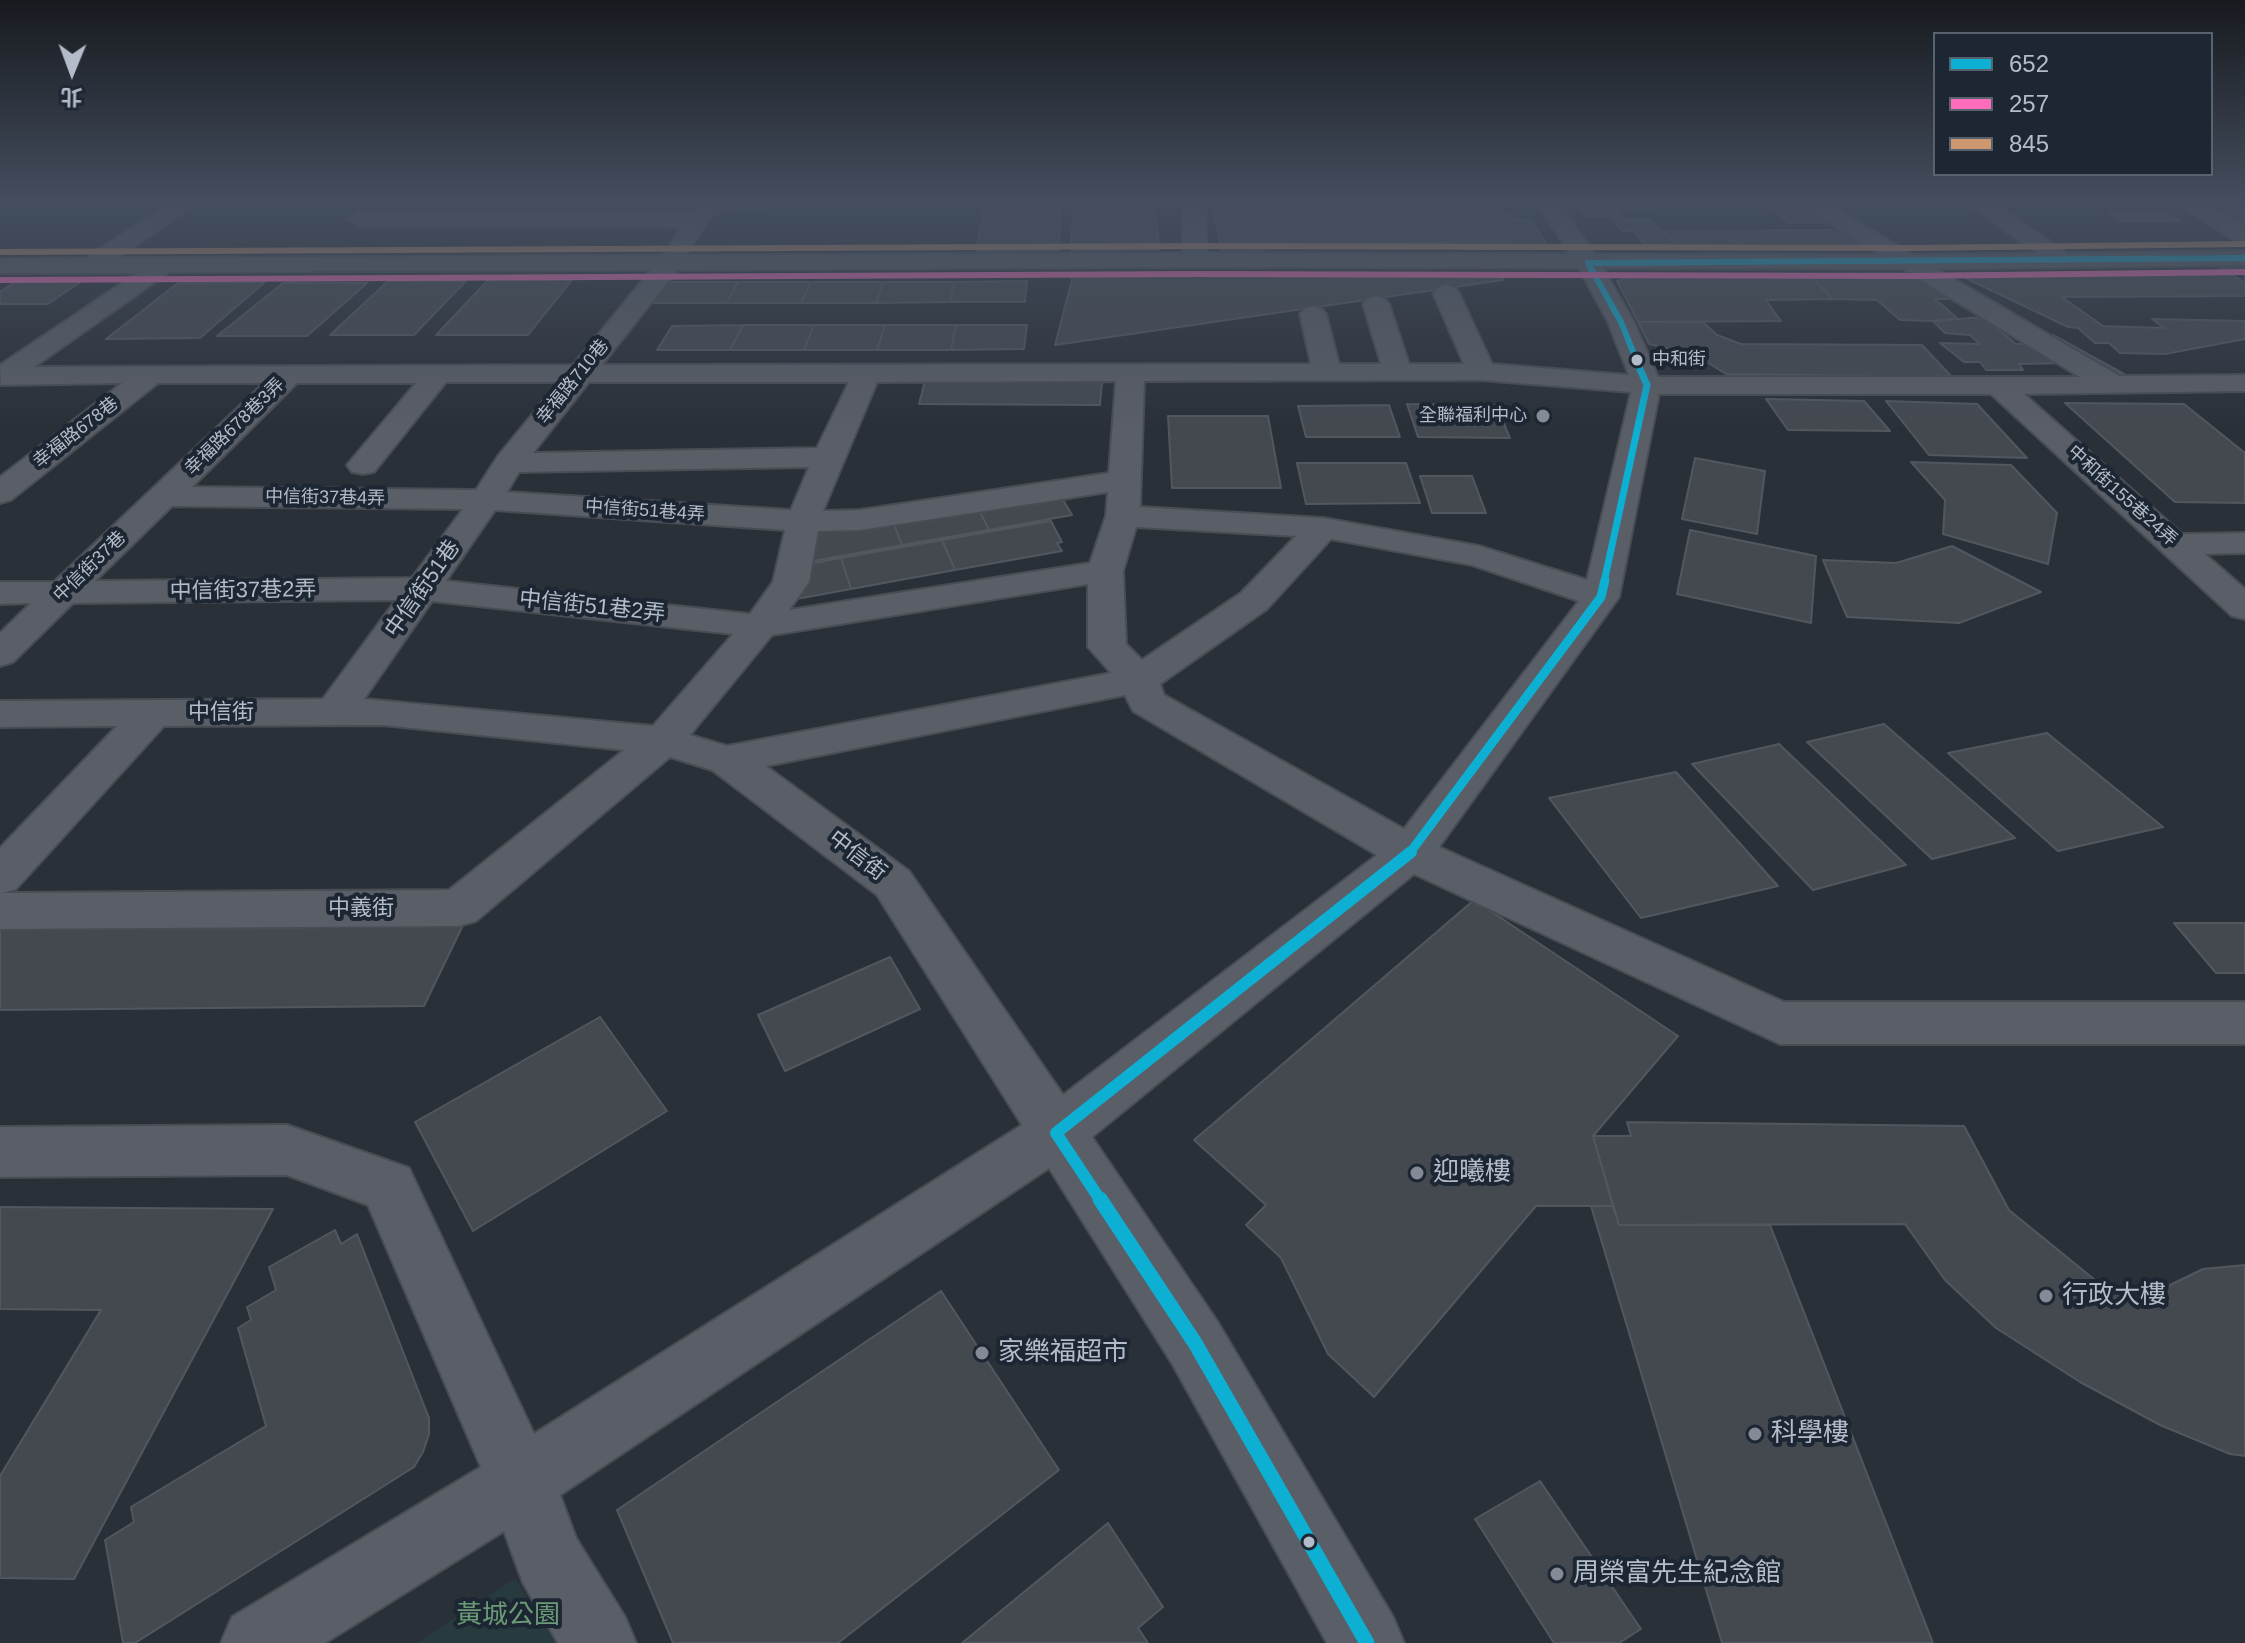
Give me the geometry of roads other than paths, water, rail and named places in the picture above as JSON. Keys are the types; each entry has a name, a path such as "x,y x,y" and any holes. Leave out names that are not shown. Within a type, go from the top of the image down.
{"street":[{"path":"1,376 147,277"},
{"name":"幸福路710巷","path":"509,463 659,277"},
{"path":"258,1643 521,1481 1056,1133 1410,853 1601,597 1647,385 1621,322 1596,277"},
{"path":"1934,277 2112,384"},
{"path":"1446,293 1482,372"},
{"path":"1376,304 1398,373"},
{"path":"1313,314 1327,373"},
{"path":"1,376 153,373 1130,375 1482,372 1647,385 2245,383"},
{"name":"幸福路678巷","path":"0,493 153,373"},
{"path":"363,465 439,373"},
{"name":"中義街","path":"0,911 459,908 663,741 760,626 791,582 803,521 828,457 867,373"},
{"name":"幸福路678巷3弄","path":"172,488 290,374"},
{"path":"1130,375 1124,498 1105,571 1107,647 1139,680 1147,702 1410,853 1780,1023 2245,1023"},
{"path":"2191,382 2245,411"},
{"name":"中和街155巷24弄","path":"1998,386 2245,608"},
{"path":"509,463 828,457"},
{"name":"中信街51巷","path":"335,712 509,463"},
{"name":"中信街37巷4弄","path":"172,488 486,500"},
{"name":"中信街37巷","path":"0,654 172,488"},
{"name":"中信街51巷4弄","path":"486,500 803,521 860,520 1124,498 1323,528 1479,556 1601,597"},
{"path":"727,760 1139,680 1254,601 1323,528"},
{"path":"2175,544 2245,543"},
{"name":"中信街51巷2弄","path":"423,589 760,626 1105,571"},
{"name":"中信街37巷2弄","path":"0,593 423,589"},
{"name":"中信街","path":"0,714 383,712 663,741 727,760 893,883 1195,1343 1367,1643"},
{"path":"0,877 153,713"},
{"path":"0,1152 287,1150 389,1187 521,1481 548,1558 599,1643"}],"place":[{"name":"中和街","path":"1637,360"},
{"name":"全聯福利中心","path":"1543,416"},
{"name":"迎曦樓","path":"1417,1173"},
{"name":"行政大樓","path":"2046,1296"},
{"name":"家樂福超市","path":"982,1353"},
{"name":"科學樓","path":"1755,1434"},
{"name":"周榮富先生紀念館","path":"1557,1574"}],"park label":[{"name":"黃城公園","path":"508,1616"}]}
